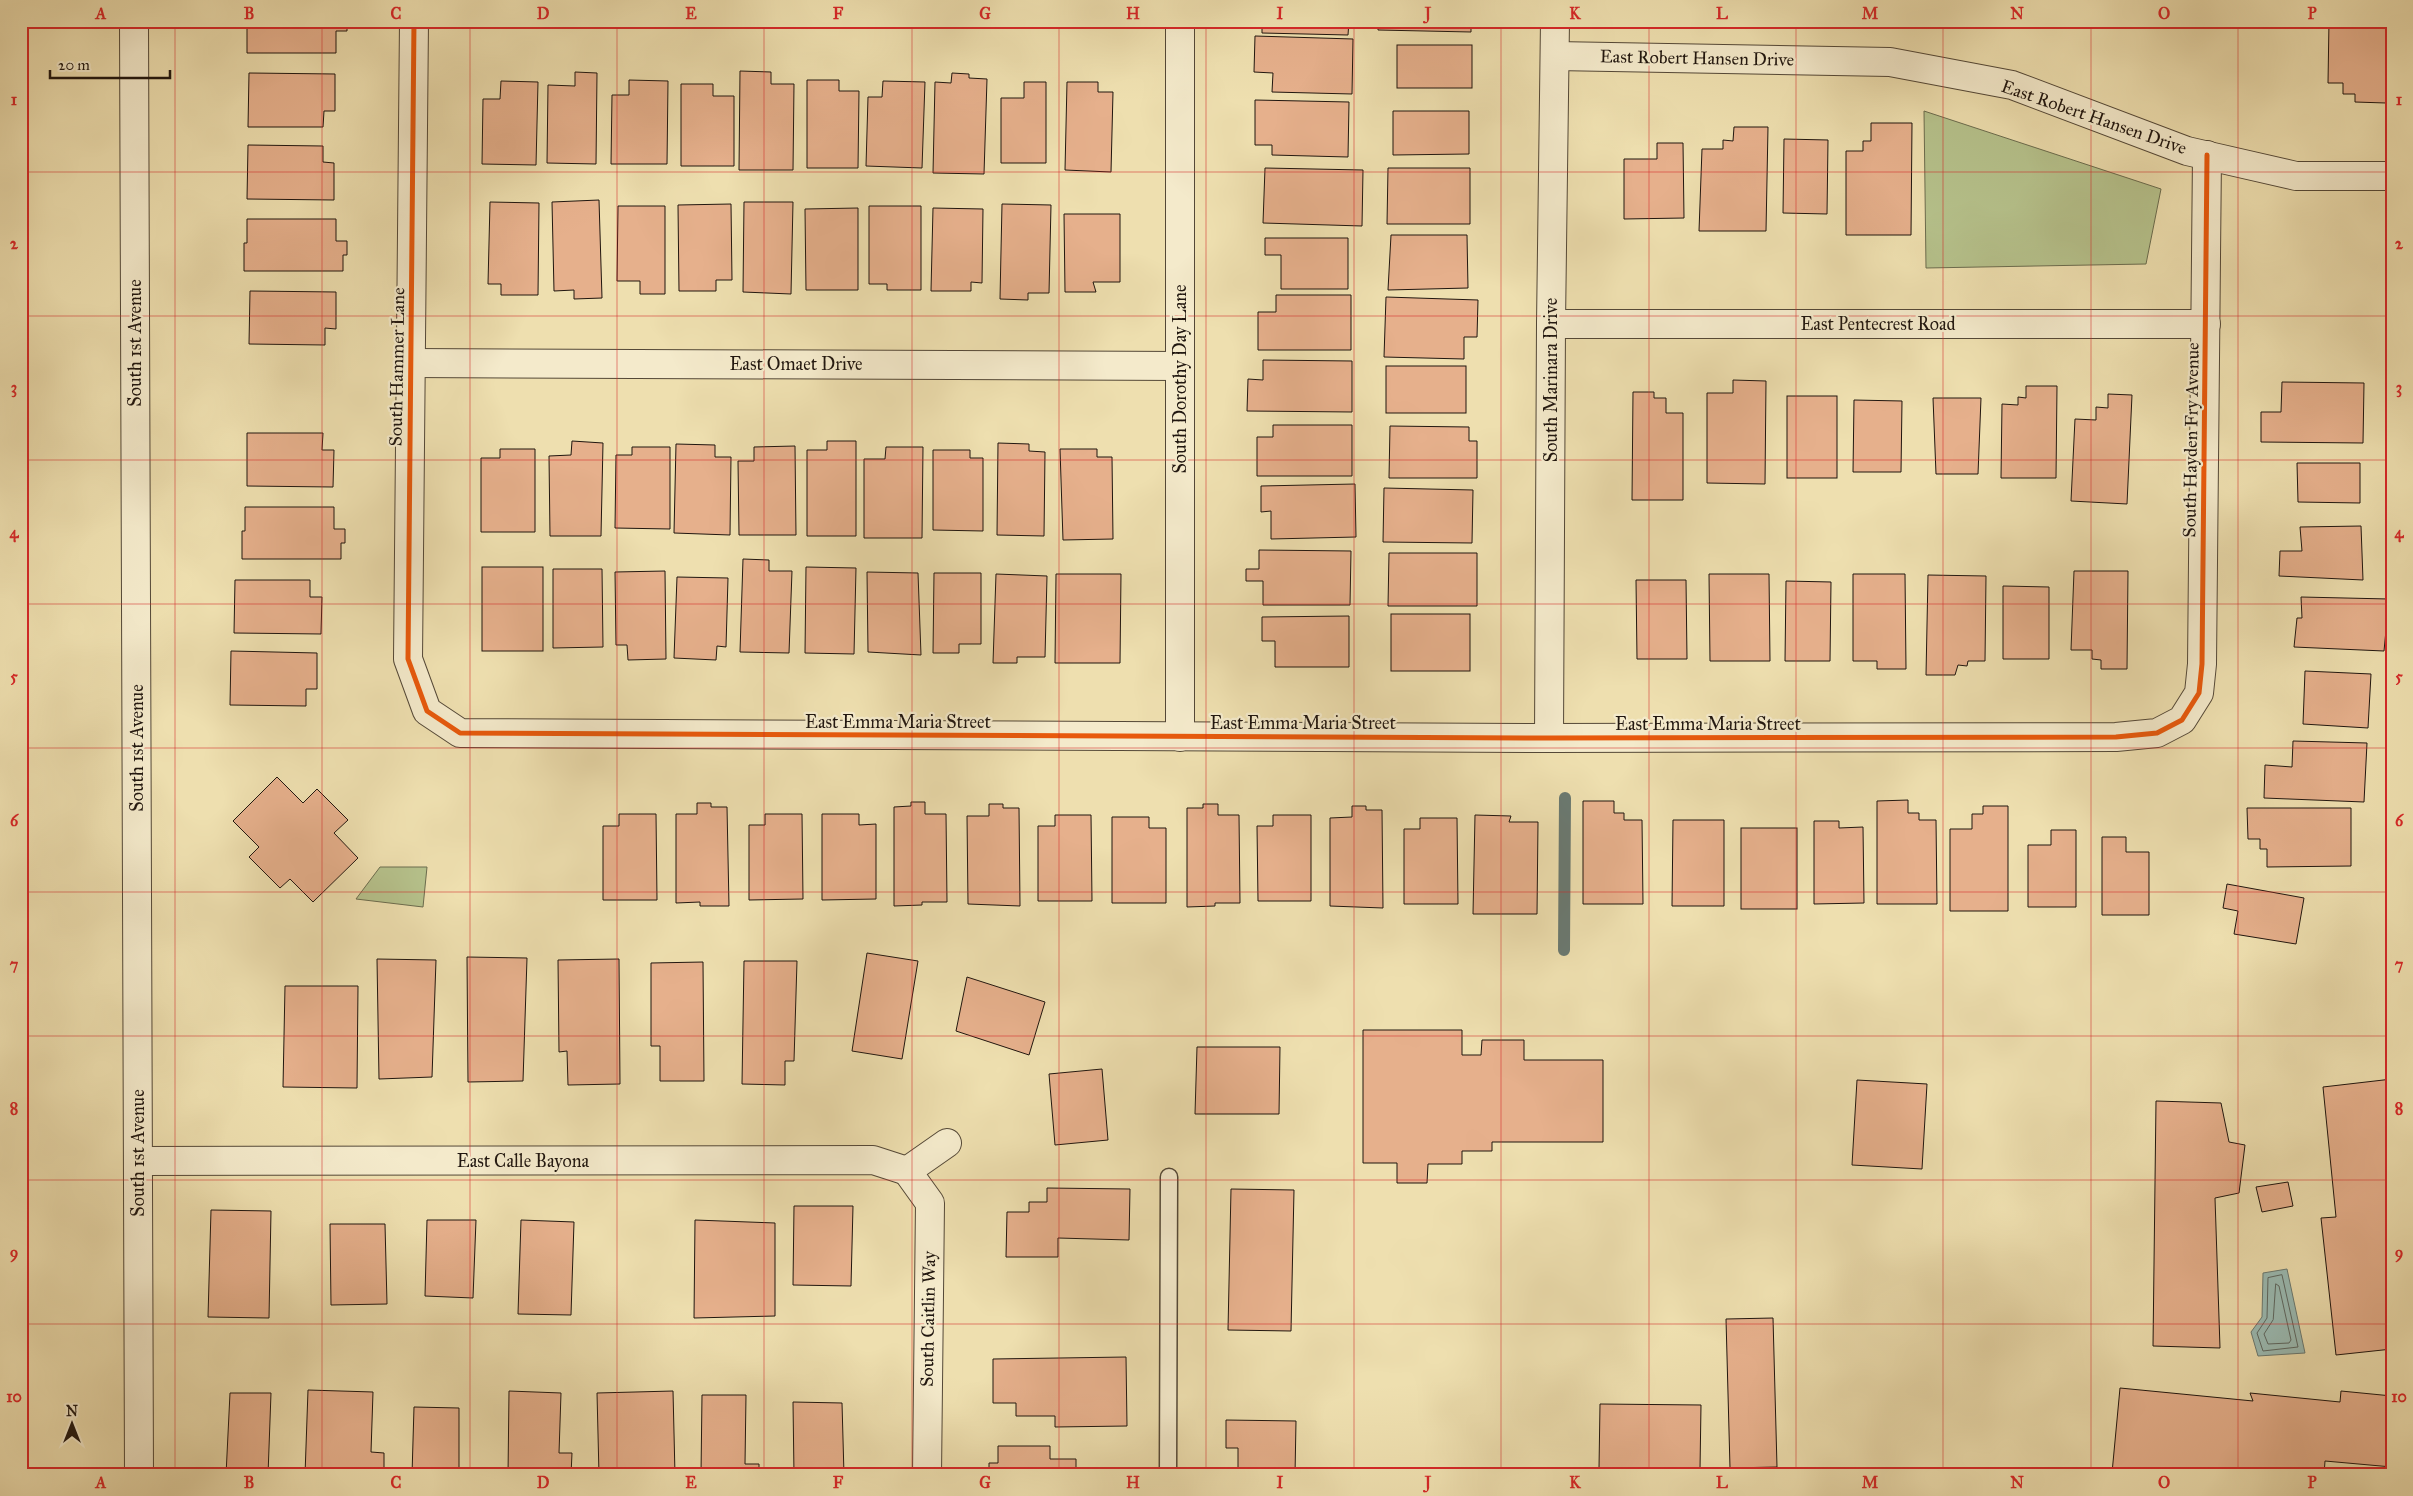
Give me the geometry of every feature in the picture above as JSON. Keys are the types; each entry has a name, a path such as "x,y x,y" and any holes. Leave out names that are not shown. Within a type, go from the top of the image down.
{"street":[{"name":"South 1st Avenue","path":"134,21 139,1475"},
{"name":"South Hammer Lane","path":"414,21 408,659 426,711"},
{"name":"South Dorothy Day Lane","path":"1180,21 1180,737"},
{"name":"South Marinara Drive","path":"1549,738 1555,21"},
{"name":"East Robert Hansen Drive","path":"1555,56 1890,62 2012,85 2187,151 2296,176 2392,176"},
{"name":"South Hayden Fry Avenue","path":"2182,720 2199,693 2202,664 2207,155"},
{"name":"East Pentecrest Road","path":"1551,324 2206,324"},
{"name":"East Omaet Drive","path":"411,362 1180,366"},
{"name":"East Emma Maria Street","path":"426,711 460,733 1180,737 2116,738 2157,734 2182,720"},
{"path":"907,1171 947,1143"},
{"name":"East Calle Bayona","path":"138,1161 873,1160 907,1171"},
{"name":"South Caitlin Way","path":"907,1171 930,1203 927,1475"}],"lane":[{"path":"1168,1475 1169,1177"}],"green space":[{"path":"1924,111 2161,189 2146,264 1926,268"},
{"path":"380,867 427,867 423,907 356,899"}],"water":[{"path":"2287,1269 2305,1353 2258,1356 2251,1332 2262,1317 2263,1273"}],"building":[{"path":"244,21 347,21 347,31 336,31 336,53 247,53 247,28 244,28"},
{"path":"1262,21 1349,21 1348,35 1262,33"},
{"path":"1378,21 1471,21 1471,32 1378,30"},
{"path":"2329,21 2388,21 2386,103 2355,102 2355,94 2343,94 2343,83 2328,83"},
{"path":"1255,36 1353,39 1352,94 1272,92 1273,73 1254,72"},
{"path":"1397,45 1472,45 1472,88 1397,88"},
{"path":"740,71 771,72 771,84 794,84 793,170 739,170"},
{"path":"575,72 597,73 596,164 547,163 548,85 575,86"},
{"path":"249,73 335,74 335,111 324,111 323,127 248,127"},
{"path":"952,73 969,74 969,78 987,79 984,174 933,173 935,82 951,83"},
{"path":"629,80 668,81 667,164 611,164 612,95 629,95"},
{"path":"807,80 839,80 839,91 859,91 858,168 807,168"},
{"path":"501,81 538,82 536,165 482,164 483,99 500,99"},
{"path":"883,81 925,82 922,168 866,166 868,97 882,97"},
{"path":"1024,82 1046,82 1046,163 1001,163 1001,98 1024,98"},
{"path":"1067,82 1098,82 1098,92 1113,92 1111,172 1065,170"},
{"path":"681,84 713,84 713,96 734,96 734,166 681,166"},
{"path":"1255,100 1349,102 1348,157 1272,155 1272,145 1255,145"},
{"path":"1393,111 1469,111 1469,154 1393,155"},
{"path":"1871,123 1912,123 1911,235 1846,235 1846,151 1863,151 1863,141 1871,141"},
{"path":"1734,127 1768,127 1766,231 1699,231 1702,149 1723,149 1723,140 1733,141"},
{"path":"1784,139 1828,140 1827,214 1783,213"},
{"path":"1657,143 1683,143 1684,218 1624,219 1624,159 1657,159"},
{"path":"248,145 323,146 323,162 334,163 334,200 247,199"},
{"path":"1265,168 1363,170 1362,226 1263,223"},
{"path":"1388,168 1470,168 1470,224 1387,224"},
{"path":"599,200 602,298 574,299 574,290 554,291 552,202"},
{"path":"490,202 539,203 538,295 501,295 501,284 488,284"},
{"path":"744,202 793,202 791,294 743,292"},
{"path":"731,204 732,280 716,280 716,291 679,291 678,205"},
{"path":"1002,204 1051,205 1049,293 1028,293 1028,300 1000,299"},
{"path":"618,206 665,206 665,294 640,294 640,281 617,281"},
{"path":"869,206 921,206 921,290 887,290 887,284 869,284"},
{"path":"858,208 858,290 806,290 805,209"},
{"path":"933,208 983,209 982,283 971,282 971,291 931,291"},
{"path":"1064,214 1120,214 1120,282 1093,282 1096,292 1065,292"},
{"path":"247,219 336,219 336,241 347,241 347,255 343,255 343,271 244,271 244,243 247,243"},
{"path":"1391,235 1467,235 1468,288 1388,290"},
{"path":"1265,238 1348,238 1348,289 1281,289 1281,255 1265,255"},
{"path":"250,291 336,292 336,329 325,328 325,345 249,344"},
{"path":"1276,295 1351,295 1351,350 1258,350 1258,312 1276,312"},
{"path":"1386,297 1478,300 1477,337 1464,337 1464,359 1384,357"},
{"path":"1263,360 1352,361 1352,412 1247,411 1248,379 1263,380"},
{"path":"1386,366 1466,366 1466,413 1386,413"},
{"path":"1733,380 1766,381 1765,484 1707,483 1707,393 1733,393"},
{"path":"2282,382 2364,383 2363,443 2261,442 2261,412 2281,412"},
{"path":"2026,386 2057,386 2056,478 2001,478 2002,404 2018,405 2018,397 2026,398"},
{"path":"1633,392 1654,392 1654,398 1666,398 1666,413 1683,413 1683,500 1632,500"},
{"path":"2108,394 2132,395 2127,504 2071,501 2075,419 2096,420 2096,407 2108,408"},
{"path":"1787,396 1837,396 1837,478 1787,478"},
{"path":"1933,398 1981,398 1978,474 1936,474"},
{"path":"1854,400 1902,401 1901,472 1853,472"},
{"path":"1273,425 1352,425 1352,476 1257,476 1257,437 1273,437"},
{"path":"1390,426 1469,427 1469,441 1477,441 1477,478 1389,478"},
{"path":"247,433 323,433 322,450 334,450 333,487 247,486"},
{"path":"572,441 603,443 601,536 550,536 549,456 571,455"},
{"path":"827,441 856,441 856,536 807,536 807,450 827,450"},
{"path":"998,443 1029,444 1029,451 1045,452 1044,536 997,535"},
{"path":"676,444 715,445 715,457 731,457 730,535 674,533"},
{"path":"795,446 796,535 739,535 738,461 754,461 754,447"},
{"path":"632,447 670,447 670,529 615,528 616,455 632,455"},
{"path":"886,447 923,447 922,538 864,538 864,459 885,459"},
{"path":"500,449 535,449 535,532 481,532 481,458 500,458"},
{"path":"1060,449 1097,449 1097,457 1112,457 1113,539 1063,540"},
{"path":"933,450 970,450 970,458 983,458 983,531 933,530"},
{"path":"2297,463 2360,463 2360,503 2298,502"},
{"path":"1355,484 1356,537 1271,539 1271,511 1261,512 1261,486"},
{"path":"1384,488 1473,490 1472,543 1383,542"},
{"path":"245,507 334,507 334,529 345,529 345,543 341,543 341,559 242,559 242,531 245,531"},
{"path":"2361,526 2363,580 2279,576 2280,551 2302,551 2300,527"},
{"path":"1259,550 1351,551 1350,605 1263,605 1263,581 1246,581 1246,569 1259,569"},
{"path":"1389,553 1477,553 1477,606 1388,606"},
{"path":"743,559 769,560 769,571 792,571 789,653 740,652"},
{"path":"482,567 543,567 543,651 482,651"},
{"path":"806,567 856,568 854,654 805,653"},
{"path":"553,569 602,569 603,647 553,648"},
{"path":"665,571 666,659 628,660 627,645 616,645 615,572"},
{"path":"2074,571 2128,571 2127,669 2101,669 2101,660 2092,659 2092,650 2071,650"},
{"path":"867,572 918,573 921,655 868,652"},
{"path":"934,573 981,573 981,644 959,644 959,653 933,653"},
{"path":"996,574 1047,576 1045,657 1017,657 1017,663 993,663"},
{"path":"1056,574 1121,574 1120,663 1055,663"},
{"path":"1709,574 1769,574 1770,661 1710,661"},
{"path":"1853,574 1905,574 1906,669 1877,669 1877,661 1853,661"},
{"path":"1928,575 1986,576 1985,661 1968,661 1967,666 1958,665 1955,675 1926,675"},
{"path":"677,577 728,578 726,647 717,646 716,660 674,658"},
{"path":"235,580 310,580 310,597 322,597 321,634 234,633"},
{"path":"1636,580 1686,580 1687,659 1637,659"},
{"path":"1786,581 1831,582 1830,661 1785,661"},
{"path":"2003,586 2049,587 2049,659 2003,659"},
{"path":"2301,597 2389,599 2384,651 2294,647 2297,618 2302,618"},
{"path":"1391,614 1470,614 1470,671 1391,671"},
{"path":"1349,616 1349,667 1275,667 1275,641 1262,641 1262,617"},
{"path":"231,651 317,653 317,689 306,689 306,706 230,705"},
{"path":"2305,671 2371,674 2368,728 2303,724"},
{"path":"2293,741 2367,743 2364,802 2264,798 2265,765 2292,767"},
{"path":"277,777 303,803 317,789 348,820 334,833 358,858 313,902 290,879 280,888 249,857 259,847 233,821"},
{"path":"1908,800 1908,813 1919,813 1919,820 1936,820 1937,904 1877,904 1877,801"},
{"path":"1583,801 1614,801 1614,813 1624,813 1624,820 1642,820 1643,904 1583,904"},
{"path":"911,802 925,802 925,814 946,814 947,902 922,902 922,905 894,906 894,807 911,806"},
{"path":"697,803 711,803 711,807 727,807 729,906 700,906 700,902 676,903 676,814 697,814"},
{"path":"989,804 1003,804 1003,808 1019,808 1020,906 968,904 967,816 989,816"},
{"path":"1203,804 1218,804 1218,815 1239,815 1240,903 1215,903 1215,906 1187,907 1187,808 1203,808"},
{"path":"1352,806 1366,806 1366,810 1382,810 1383,908 1330,906 1330,818 1352,817"},
{"path":"1983,806 2008,806 2008,911 1950,911 1950,829 1972,829 1972,814 1983,814"},
{"path":"2247,808 2351,808 2351,866 2267,867 2267,849 2260,849 2260,839 2248,839"},
{"path":"619,814 656,814 657,900 603,900 603,826 619,826"},
{"path":"765,814 802,814 803,899 749,900 749,825 765,825"},
{"path":"822,814 859,814 859,825 876,824 876,899 822,900"},
{"path":"1055,815 1091,815 1092,901 1038,901 1038,826 1055,826"},
{"path":"1273,815 1311,815 1311,901 1258,901 1257,826 1273,826"},
{"path":"1475,815 1511,816 1509,822 1538,822 1537,914 1473,914"},
{"path":"1112,817 1149,817 1149,828 1166,828 1166,903 1112,903"},
{"path":"1420,818 1457,818 1458,904 1404,904 1404,829 1420,829"},
{"path":"1673,820 1724,820 1724,906 1672,906"},
{"path":"1814,821 1839,821 1839,828 1863,827 1864,903 1814,904"},
{"path":"1741,828 1797,828 1797,909 1741,909"},
{"path":"2051,830 2076,830 2076,907 2028,907 2028,845 2051,845"},
{"path":"2102,837 2126,837 2126,852 2149,852 2149,915 2102,915"},
{"path":"2227,884 2304,898 2296,944 2234,934 2238,911 2223,908"},
{"path":"867,953 918,961 902,1059 852,1051"},
{"path":"467,957 527,958 523,1081 468,1082"},
{"path":"377,959 436,960 432,1077 379,1079"},
{"path":"619,959 620,1084 568,1085 567,1051 559,1052 558,960"},
{"path":"744,961 797,961 794,1061 785,1061 785,1085 742,1084"},
{"path":"703,962 704,1081 660,1081 660,1046 651,1046 651,963"},
{"path":"967,977 1045,1002 1029,1055 956,1031"},
{"path":"285,986 358,986 357,1088 283,1087"},
{"path":"1363,1030 1462,1030 1462,1055 1481,1055 1482,1040 1524,1040 1524,1060 1603,1060 1603,1142 1492,1142 1492,1151 1462,1151 1462,1164 1428,1164 1427,1183 1397,1183 1397,1163 1363,1163"},
{"path":"1197,1047 1280,1047 1279,1114 1195,1114"},
{"path":"1102,1069 1108,1140 1055,1145 1049,1074"},
{"path":"2392,1079 2392,1349 2336,1355 2321,1218 2336,1217 2323,1087"},
{"path":"1857,1080 1927,1084 1922,1169 1852,1165"},
{"path":"2156,1101 2221,1103 2229,1142 2245,1145 2239,1193 2215,1198 2220,1348 2153,1346"},
{"path":"2288,1182 2293,1206 2262,1212 2256,1187"},
{"path":"1047,1188 1130,1189 1129,1240 1058,1238 1058,1257 1006,1257 1007,1212 1029,1212 1029,1202 1047,1202"},
{"path":"1231,1189 1294,1190 1291,1331 1228,1330"},
{"path":"794,1206 853,1206 851,1286 793,1285"},
{"path":"211,1210 271,1211 269,1318 208,1317"},
{"path":"427,1220 476,1220 473,1298 425,1296"},
{"path":"521,1220 574,1222 571,1315 518,1314"},
{"path":"695,1220 775,1223 775,1316 694,1318"},
{"path":"330,1224 385,1224 387,1304 331,1305"},
{"path":"1773,1318 1777,1467 1730,1468 1726,1319"},
{"path":"1126,1357 1127,1426 1055,1427 1055,1416 1016,1416 1016,1403 993,1403 993,1359"},
{"path":"2120,1388 2253,1401 2250,1393 2340,1402 2341,1391 2392,1396 2392,1467 2325,1461 2324,1475 2291,1475 2236,1469 2236,1475 2112,1473"},
{"path":"308,1390 373,1392 371,1452 384,1453 384,1475 305,1475"},
{"path":"509,1391 561,1393 559,1453 572,1453 571,1475 508,1475"},
{"path":"673,1391 675,1475 599,1475 597,1393"},
{"path":"230,1393 271,1393 268,1475 226,1475"},
{"path":"702,1395 746,1395 745,1464 759,1464 759,1475 701,1474"},
{"path":"793,1402 842,1403 844,1475 794,1475"},
{"path":"1600,1404 1701,1405 1700,1469 1599,1468"},
{"path":"414,1407 459,1408 459,1475 412,1475"},
{"path":"1226,1420 1296,1421 1295,1475 1238,1475 1238,1448 1226,1448"},
{"path":"998,1446 1050,1446 1050,1459 1076,1459 1076,1475 989,1475 989,1463 998,1463"}],"waterway":[{"path":"1564,950 1565,798"}],"cycle path":[{"path":"414,21 408,659 427,711 460,733 1549,738 2116,737 2157,733 2182,720 2199,693 2202,664 2207,155"}]}
